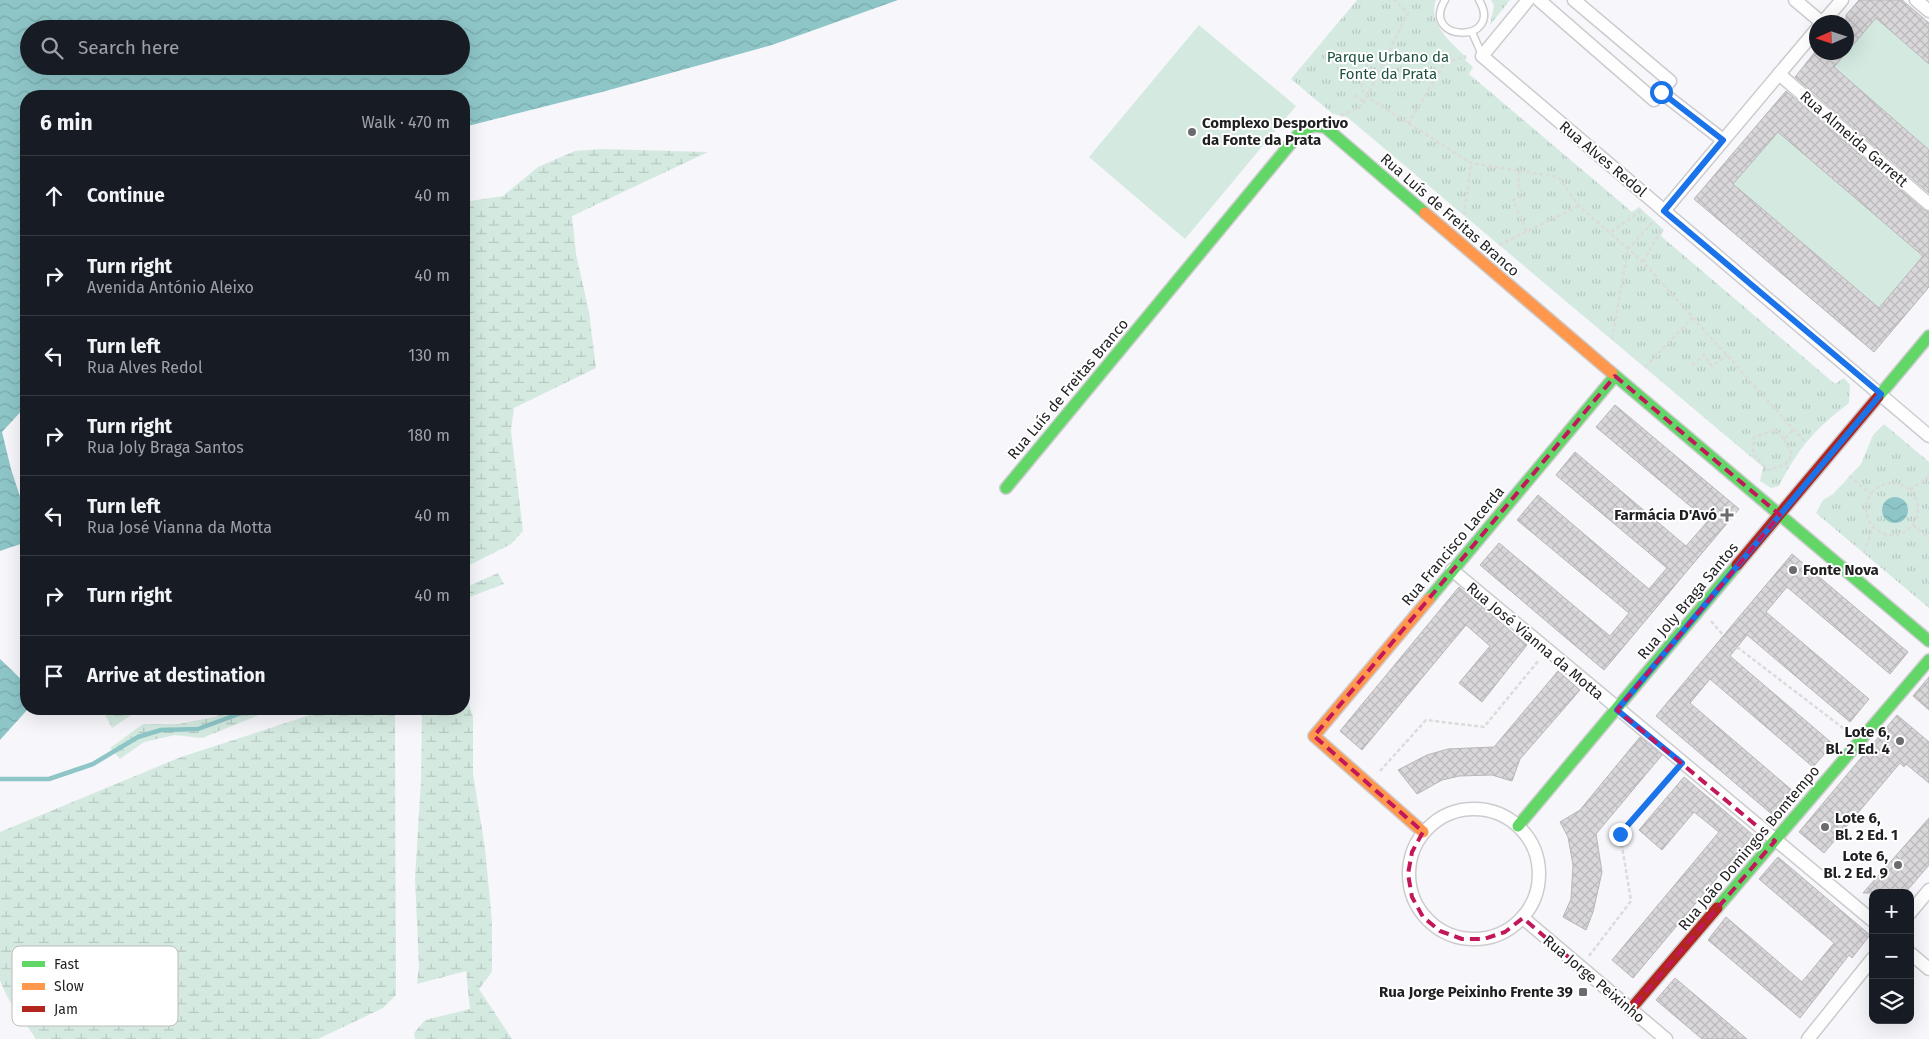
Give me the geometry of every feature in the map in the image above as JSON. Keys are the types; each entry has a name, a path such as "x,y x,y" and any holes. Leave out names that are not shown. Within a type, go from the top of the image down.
{"street":[{"path":"1482,56 1528,0"},
{"path":"1539,0 1654,100 1670,81 1574,0"},
{"path":"1794,0 1813,15"},
{"path":"1828,15 1842,0"},
{"path":"1916,0 1929,10"},
{"path":"1664,211 1809,38"},
{"name":"Rua Alves Redol","path":"1482,56 1929,436"},
{"name":"Rua Almeida Garrett","path":"1779,74 1929,204"},
{"path":"1661,92 1723,140"},
{"name":"Rua Luís de Freitas Branco","path":"1006,488 1301,131 1314,126 1325,127 1615,376 1929,641"},
{"name":"Rua Joly Braga Santos","path":"1518,826 1929,336"},
{"name":"Rua Francisco Lacerda","path":"1368,784 1314,736 1615,376"},
{"name":"Rua José Vianna da Motta","path":"1452,570 1617,710 1869,918"},
{"name":"Rua João Domingos Bomtempo","path":"1630,1010 1929,660"},
{"path":"1368,784 1423,832"},
{"path":"1480,809 1500,814 1518,826 1531,842 1538,861 1539,881 1534,901 1523,918 1505,932 1484,940 1462,939 1440,931 1423,916 1412,897 1408,874 1412,852 1423,832 1439,818 1466,810 1480,809"},
{"path":"1914,908 1929,890"},
{"name":"Rua Jorge Peixinho","path":"1523,918 1666,1039"},
{"path":"1914,956 1929,969"},
{"path":"1808,1039 1869,963"}],"lane":[{"path":"1446,0 1441,15 1446,28 1459,34 1472,32 1478,28 1484,15 1480,0"},
{"path":"1472,32 1482,56"}],"path":[{"path":"1341,116 1361,106 1364,102 1408,13 1394,0"},
{"path":"1408,124 1444,64 1466,56"},
{"path":"1369,58 1362,87 1367,97 1408,124 1471,163 1558,177 1579,206 1611,232 1643,262 1694,316 1806,443"},
{"path":"1354,95 1364,102"},
{"path":"1464,215 1471,163"},
{"path":"1519,171 1518,183 1522,195 1513,200 1527,232"},
{"path":"1500,245 1579,206"},
{"path":"1611,232 1642,210"},
{"path":"1612,339 1628,249 1654,221"},
{"path":"1643,262 1662,229"},
{"path":"1645,367 1694,316"},
{"path":"1692,365 1704,355 1712,366 1727,355"},
{"path":"1776,430 1784,438 1792,455 1785,465 1768,470 1753,454 1754,437 1776,430"},
{"path":"1784,438 1793,430"},
{"path":"1849,476 1871,494"},
{"path":"1910,490 1929,476"},
{"path":"1886,484 1894,484 1910,490 1918,505 1918,513 1913,525 1904,533 1896,535 1880,532 1873,527 1866,511 1871,494 1886,484"},
{"path":"1913,525 1929,538"},
{"path":"1864,553 1873,527"},
{"path":"1738,646 1860,741"},
{"path":"1368,784 1426,720 1484,727 1547,651"},
{"path":"1580,967 1631,901 1620,834 1682,763"}],"highlighted area":[{"path":"1615,376 1780,515 1617,710 1775,841 1630,1010 1523,918 1505,932 1484,939 1462,939 1440,931 1423,917 1412,897 1408,874 1412,852 1423,832 1314,736"}],"green space":[{"name":"Parque Urbano da Fonte da Prata","path":"1357,0 1436,0 1434,9 1438,25 1448,39 1467,58 1465,60 1473,67 1469,74 1632,212 1639,207 1664,230 1661,236 1835,384 1844,378 1850,385 1849,403 1808,440 1793,460 1779,486 1771,488 1760,481 1763,467 1347,117 1333,114 1291,79"},
{"path":"1491,0 1510,0 1490,25 1494,6"},
{"path":"1876,18 1929,64 1929,150 1834,67 1840,60 1854,60 1854,44"},
{"name":"Complexo Desportivo da Fonte da Prata","path":"1199,25 1296,106 1185,239 1089,157"},
{"path":"1778,132 1923,256 1879,308 1733,184"},
{"path":"602,149 708,152 572,216 576,254 589,312 596,368 514,408 511,431 523,531 511,544 470,565 470,201 503,196 538,167 575,151"},
{"path":"1884,424 1929,462 1929,608 1816,513 1823,500 1833,494 1861,464 1873,435"},
{"path":"498,573 504,584 470,597 470,585"},
{"path":"470,707 473,717 473,774 485,848 492,921 492,972 479,989 512,1039 415,1039 414,1033 425,1020 470,1009 466,971 417,984 419,966 415,879 421,781 422,715 470,715"},
{"path":"105,715 131,715 112,728"},
{"path":"218,715 259,715 202,738 175,735 144,742 120,759 110,748 143,724 179,724"},
{"path":"310,715 395,715 396,995 383,1008 318,1039 36,1039 27,1026 178,1026 178,946 12,946 12,1004 0,981 0,832 181,757"}],"water":[{"path":"0,0 898,0 772,45 602,92 470,125 470,90 20,90 20,412 2,432 20,497 20,544 0,551"},
{"path":"1895,497 1904,501 1908,510 1904,519 1895,523 1886,519 1882,510 1886,501"},
{"path":"0,659 20,678 20,715 22,715 0,740"}],"building":[{"path":"1859,0 1902,0 1929,23 1929,64 1876,18 1854,44 1854,15 1846,15"},
{"path":"1809,60 1840,60 1834,67 1929,150 1929,193 1795,77"},
{"path":"1786,91 1924,210 1929,212 1929,287 1874,352 1694,199","holes":["1778,132 1923,256 1879,308 1733,184"]},
{"path":"1615,405 1739,509 1604,670 1480,565 1499,543 1610,636 1629,613 1517,520 1538,495 1649,589 1667,568 1556,475 1575,452 1686,546 1708,521 1596,427"},
{"path":"1792,554 1908,652 1890,674 1787,587 1766,612 1869,699 1850,722 1747,635 1730,656 1833,744 1813,767 1710,679 1690,703 1794,792 1774,816 1656,716"},
{"path":"1459,587 1527,645 1482,702 1459,683 1490,646 1466,625 1362,750 1340,731"},
{"path":"1558,671 1580,690 1520,759 1512,781 1492,775 1459,776 1442,780 1417,794 1398,770 1427,755 1448,749 1494,747"},
{"path":"1929,677 1929,710 1913,696"},
{"path":"1897,715 1929,742 1929,783 1906,764 1904,767 1900,763 1824,853 1799,832"},
{"path":"1640,737 1662,755 1596,834 1602,872 1593,912 1586,930 1563,917 1571,899 1573,865 1568,837 1560,822 1580,810"},
{"path":"1684,777 1753,835 1633,978 1612,960 1719,832 1694,812 1662,850 1639,830"},
{"path":"1929,818 1929,865 1908,889 1869,889 1869,893 1863,893"},
{"path":"1778,857 1869,934 1852,958 1849,955 1800,1018 1708,940 1726,917 1802,982 1834,943 1759,879"},
{"path":"1675,978 1747,1039 1702,1039 1656,1000"}],"waterway":[{"path":"0,779 49,779 93,764 138,737 161,730 198,729 236,715"}],"traffic: fast":[{"path":"1006,488 1301,131 1314,126 1325,127 1425,213"},
{"path":"1878,397 1929,336"},
{"path":"1612,373 1929,641"},
{"path":"1429,599 1615,376"},
{"path":"1518,826 1737,565"},
{"path":"1717,908 1929,660"}],"traffic: slow":[{"path":"1425,213 1612,373"},
{"path":"1423,832 1314,736 1429,599"}],"traffic: jam":[{"path":"1737,565 1878,397"},
{"path":"1630,1010 1717,908"}],"place":[{"name":"Complexo Desportivo da Fonte da Prata","path":"1192,132"},
{"name":"Farmácia D'Avó","path":"1727,515"},
{"name":"Fonte Nova","path":"1793,570"},
{"name":"Lote 6, Bl. 2 Ed. 4","path":"1900,741"},
{"name":"Lote 6, Bl. 2 Ed. 1","path":"1825,827"},
{"name":"Lote 6, Bl. 2 Ed. 9","path":"1898,865"},
{"name":"Rua Jorge Peixinho Frente 39","path":"1583,992"}],"route":[{"path":"1620,834 1682,763 1617,710 1881,394 1664,211 1723,140 1661,92"}]}
